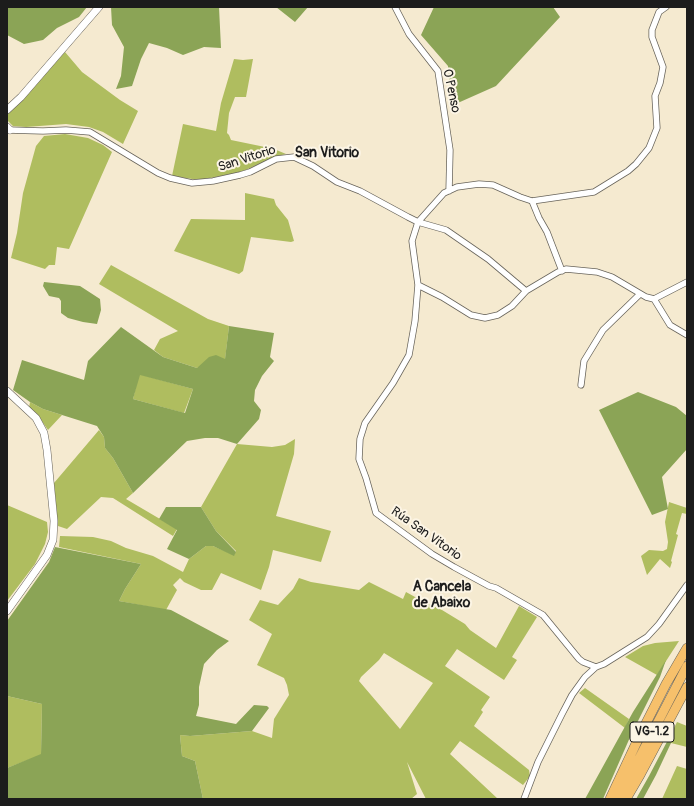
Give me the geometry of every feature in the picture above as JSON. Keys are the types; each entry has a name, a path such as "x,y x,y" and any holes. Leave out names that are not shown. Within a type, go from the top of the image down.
{"highway":[{"path":"610,799 666,684 687,648"},
{"name":"VG-1.2","path":"618,799 687,666"},
{"path":"626,799 687,687"}],"street":[{"path":"7,110 17,101 99,7"},
{"name":"O Penso","path":"395,7 410,34 438,71 450,150 449,191"},
{"path":"418,222 444,193 457,187 479,184 493,185 532,201 594,192 628,171 649,148 657,128 655,96 660,83 663,67 652,38 652,30 659,12 666,7"},
{"name":"San Vitorio","path":"8,129 90,132 158,173 170,178 192,183 228,178 250,172 276,159 294,157 313,166 337,182 360,191 418,222 446,230 488,259 526,291"},
{"path":"532,201 547,232 562,271"},
{"name":"Rúa San Vitorio","path":"418,222 412,241 418,284 415,321 409,355 393,383 365,423 360,439 359,459 376,512 426,550 454,567 489,586 496,588 543,615 578,659 596,667"},
{"path":"418,284 471,315 485,318 498,314 512,306 526,291 558,272 566,269 597,272 612,277 640,294 654,299 687,282"},
{"path":"581,385 584,361 603,330 640,294"},
{"path":"654,299 670,325 687,335"},
{"path":"7,391 36,418 44,433 53,510 54,533 47,555 7,611"},
{"path":"524,799 538,762 572,695 585,677 596,667 604,664 648,637 681,595 687,585"},
{"path":"681,595 687,591"}],"green space":[{"path":"7,7 87,7 79,17 57,28 43,40 24,44 7,35"},
{"path":"111,7 219,7 221,48 204,47 183,55 167,48 149,43 141,59 132,86 116,89 121,76 124,47 112,25"},
{"path":"276,7 308,7 295,22"},
{"path":"434,7 553,7 560,17 496,86 451,106 448,66 421,35"},
{"path":"65,52 82,72 120,100 138,111 123,144 103,132 89,127 66,124 26,127 13,126 7,120 7,114"},
{"path":"234,59 253,59 246,97 235,97 229,113 227,133 231,140 265,147 267,146 286,154 277,156 241,172 221,176 199,180 172,176 183,124 216,131 221,103"},
{"path":"65,134 88,138 103,145 112,152 69,249 57,247 55,265 49,265 45,269 11,258 17,233 23,193 36,146 44,136"},
{"path":"245,193 274,199 276,205 288,220 294,241 291,242 251,237 243,271 239,274 174,251 191,219 245,220"},
{"path":"111,265 208,319 229,326 225,360 197,368 163,357 154,350 160,339 178,331 99,284"},
{"path":"44,282 80,286 100,299 101,310 97,324 68,318 61,313 61,301 59,298 49,296 43,286"},
{"path":"229,326 274,333 270,357 274,361 262,376 255,390 254,401 261,410 259,419 237,444 218,438 205,438 187,441 133,493 113,458 105,448 104,437 97,426 43,409 13,390 22,360 84,380 88,361 121,327 163,357 197,368 209,357 216,355 225,359","holes":["140,375 193,389 185,413 133,399"]},
{"path":"139,374 193,389 184,413 133,399"},
{"path":"638,392 676,407 687,416 687,449 662,477 668,509 652,515 599,410"},
{"path":"30,402 43,409 62,415 48,430 39,417 29,408"},
{"path":"99,430 104,437 105,448 113,458 133,493 126,499 177,529 173,536 113,498 101,497 67,529 58,526 54,483"},
{"path":"295,439 294,454 276,516 331,531 321,562 273,550 261,590 221,573 212,590 201,590 184,582 180,578 173,585 177,590 166,610 119,601 141,564 59,547 60,536 93,537 111,541 126,548 153,556 183,572 189,559 206,546 213,546 234,555 236,551 216,531 201,507 237,444 272,447 285,445"},
{"path":"669,502 687,508 687,514 682,513 676,534 678,535 670,568 660,559 647,575 641,556 649,550 663,551 667,549 668,542 665,522"},
{"path":"7,505 47,522 48,532 45,544 35,564 7,601"},
{"path":"166,507 201,507 216,531 236,552 234,556 213,546 206,546 189,559 167,549 177,530 159,519"},
{"path":"55,547 141,564 119,601 171,610 229,641 217,650 204,664 199,687 199,705 196,716 236,724 254,705 267,706 269,708 252,731 190,736 180,735 182,756 195,761 203,799 7,799 7,768 41,754 42,704 7,696 7,621 49,562"},
{"path":"299,578 311,582 359,590 369,582 403,599 406,592 442,610 465,624 470,630 496,648 519,606 537,617 512,657 517,660 504,680 457,649 445,666 490,697 481,710 483,712 474,726 529,770 530,776 523,785 460,741 450,754 498,799 426,799 407,762 417,794 411,799 203,799 195,761 182,756 180,735 190,736 252,731 272,738 274,719 289,695 284,678 257,665 272,634 249,620 260,600 278,605 293,589","holes":["384,653 433,683 400,729 359,681"]},
{"path":"679,641 657,675 625,657 643,646 655,643"},
{"path":"666,660 660,677 631,735 603,799 585,799 633,712"},
{"path":"585,688 629,719 625,728 579,693"},
{"path":"7,696 42,704 41,755 7,768"},
{"path":"677,722 687,726 687,747 671,743 671,734"},
{"path":"671,734 671,743 656,775 643,799 636,799 649,776"},
{"path":"677,766 687,769 687,799 662,799"}],"district":[{"name":"San Vitorio","path":"327,153"},
{"name":"A Cancela de Abaixo","path":"442,596"}]}
